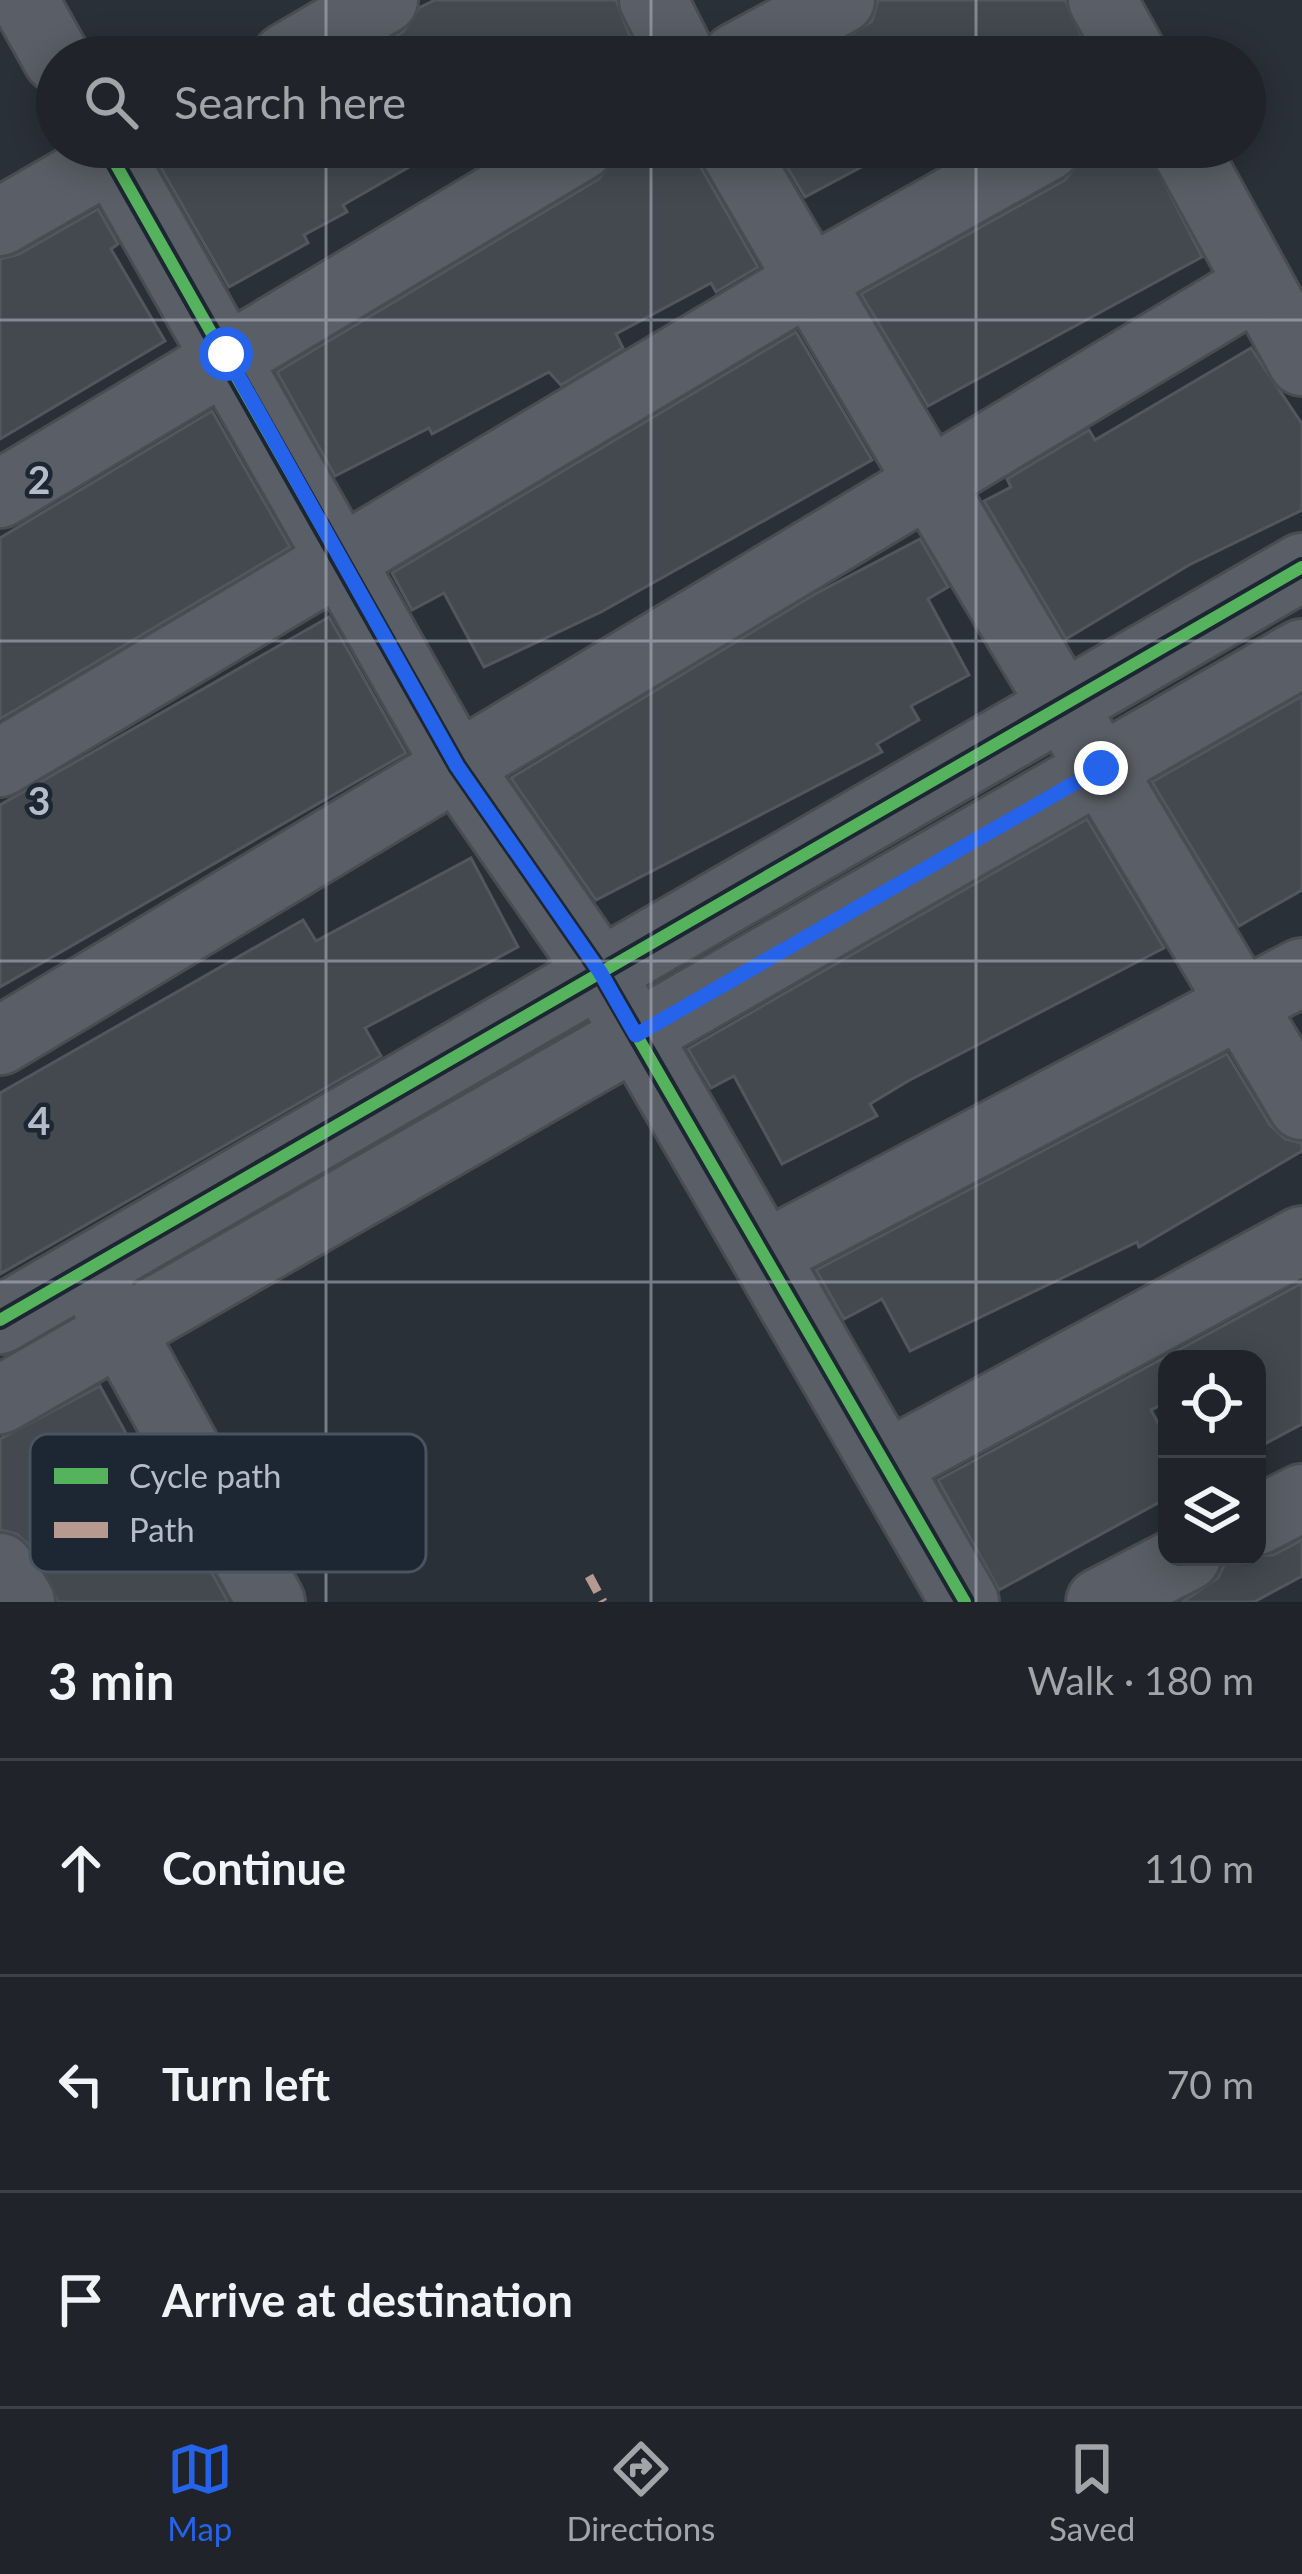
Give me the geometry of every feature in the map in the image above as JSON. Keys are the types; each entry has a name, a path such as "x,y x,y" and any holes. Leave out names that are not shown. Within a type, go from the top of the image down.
{"street":[{"path":"24,0 44,36"},
{"path":"322,36 385,0"},
{"path":"652,0 671,36"},
{"path":"775,36 841,0"},
{"path":"1102,0 1122,36"},
{"path":"0,222 87,168"},
{"path":"126,168 457,766 600,972 965,1602"},
{"path":"0,494 226,354 544,168"},
{"path":"745,168 925,482 1064,704 1302,1106"},
{"path":"0,763 810,280 1010,168"},
{"path":"1195,168 1302,362"},
{"path":"0,1041 1259,284"},
{"path":"0,1319 1302,567"},
{"path":"0,1400 1302,653"},
{"path":"764,1255 1302,972"},
{"path":"886,1466 1302,1240"},
{"path":"88,1269 177,1434"},
{"path":"1266,1516 1302,1498"},
{"path":"1100,1602 1170,1566"},
{"path":"0,1567 21,1602"},
{"path":"254,1572 271,1602"}],"building":[{"path":"435,0 616,0 630,36 396,36 419,8"},
{"path":"878,0 1065,0 1081,36 848,36 872,21"},
{"path":"161,168 407,168 343,205 347,212 304,235 308,243 229,287"},
{"path":"607,168 701,168 758,267 716,292 711,283 616,334 623,348 561,385 549,372 432,434 429,428 335,476 277,372 599,179"},
{"path":"788,168 860,168 805,197"},
{"path":"1074,168 1157,168 1202,257 928,406 861,294 1065,180"},
{"path":"98,209 118,244 111,249 165,341 0,439 0,259 19,254"},
{"path":"796,332 872,460 601,612 484,667 444,593 412,610 392,573"},
{"path":"1251,348 1302,424 1302,510 1189,565 1066,639 984,501 1011,487 1007,479 1089,430 1095,440"},
{"path":"212,411 290,547 0,719 0,538"},
{"path":"920,539 948,587 928,599 969,675 911,706 919,720 877,744 882,752 596,900 511,778 815,594"},
{"path":"329,617 406,753 0,987 0,805"},
{"path":"1302,696 1302,890 1239,926 1152,782"},
{"path":"1087,819 1164,948 908,1081 870,1104 877,1116 782,1164 734,1076 711,1088 688,1049"},
{"path":"471,858 518,947 365,1028 381,1056 0,1274 0,1093 303,920 316,941"},
{"path":"1227,1054 1270,1125 1285,1139 1302,1143 1302,1151 1139,1247 1137,1242 910,1351 882,1299 844,1319 816,1270"},
{"path":"1302,1283 1302,1424 1266,1443 1266,1350 1178,1350"},
{"path":"1158,1361 1158,1406 1151,1410 1158,1423 1158,1503 999,1590 938,1480"},
{"path":"100,1386 126,1434 30,1434 30,1546 17,1534 0,1530 0,1439"},
{"path":"1302,1540 1302,1576 1254,1602 1182,1602 1218,1578 1224,1566 1266,1566 1266,1555"},
{"path":"43,1572 211,1572 228,1602 58,1602"}],"marked path":[{"path":"589,1576 603,1602"}],"cycle path":[{"path":"118,168 457,766 600,972 965,1602"},
{"path":"0,1320 1302,567"}],"route":[{"path":"226,354 457,766 600,972 636,1035 1101,768"}]}
